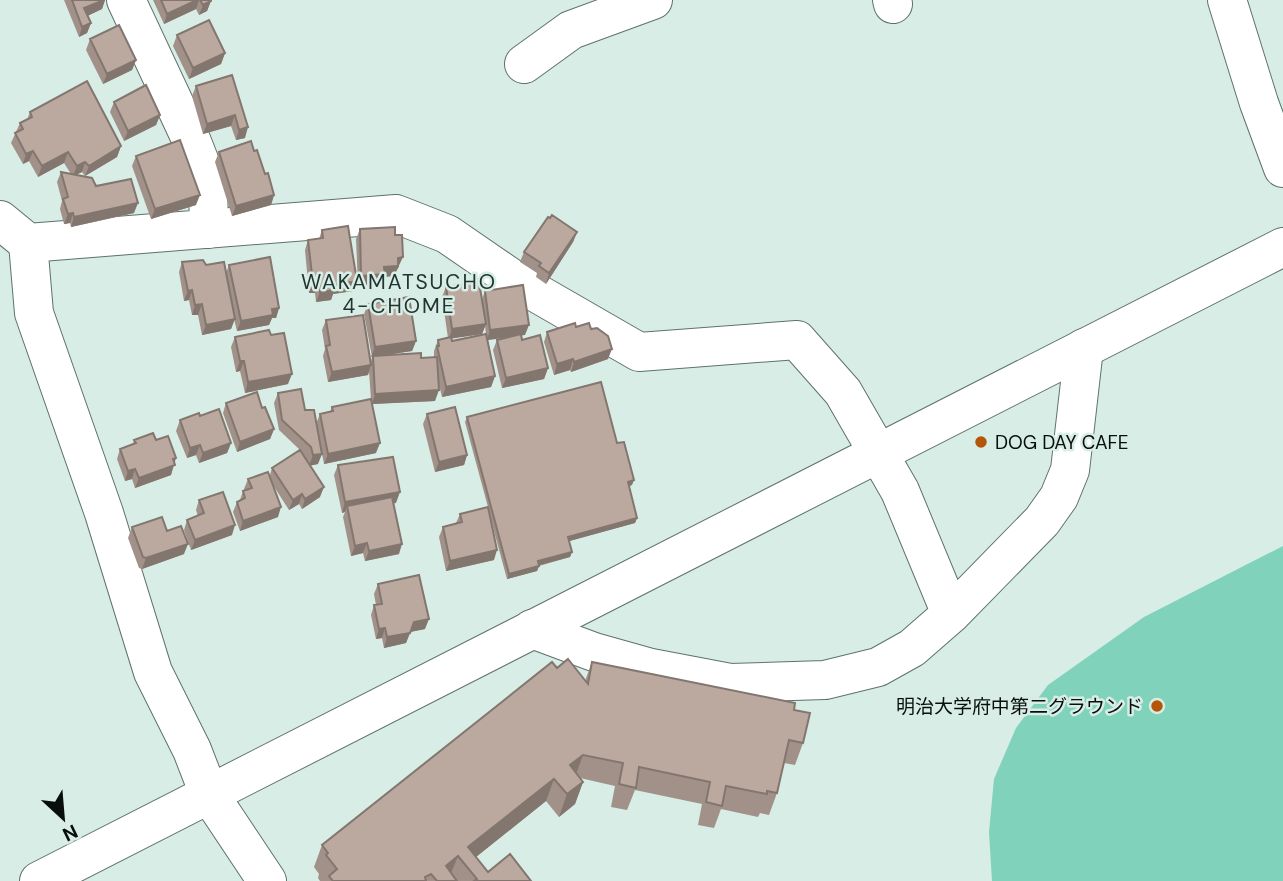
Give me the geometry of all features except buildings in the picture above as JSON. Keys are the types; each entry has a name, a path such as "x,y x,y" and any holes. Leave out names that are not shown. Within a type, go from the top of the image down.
{"street":[{"path":"126,0 190,137 208,183 209,229"},
{"path":"524,64 571,30 653,0"},
{"path":"1227,0 1259,103 1283,168"},
{"path":"267,881 209,794 192,750 153,672 104,513 34,313 14,232 209,229 396,214 447,234 514,280 639,352 797,340 843,392 900,491 951,614"},
{"path":"39,881 1283,247"},
{"path":"532,629 594,652 664,671 730,684 825,680 878,667 912,648 951,614 1042,521 1059,497 1070,470 1084,348"}],"green space":[{"name":"明治大学府中第二グラウンド","path":"1283,546 1283,881 992,881 989,832 994,779 1016,728 1048,685 1144,617"}],"place":[{"name":"DOG DAY CAFE","path":"981,442"},
{"name":"明治大学府中第二グラウンド","path":"1157,706"}],"district":[{"name":"WAKAMATSUCHO 4-CHOME","path":"399,294"}]}
